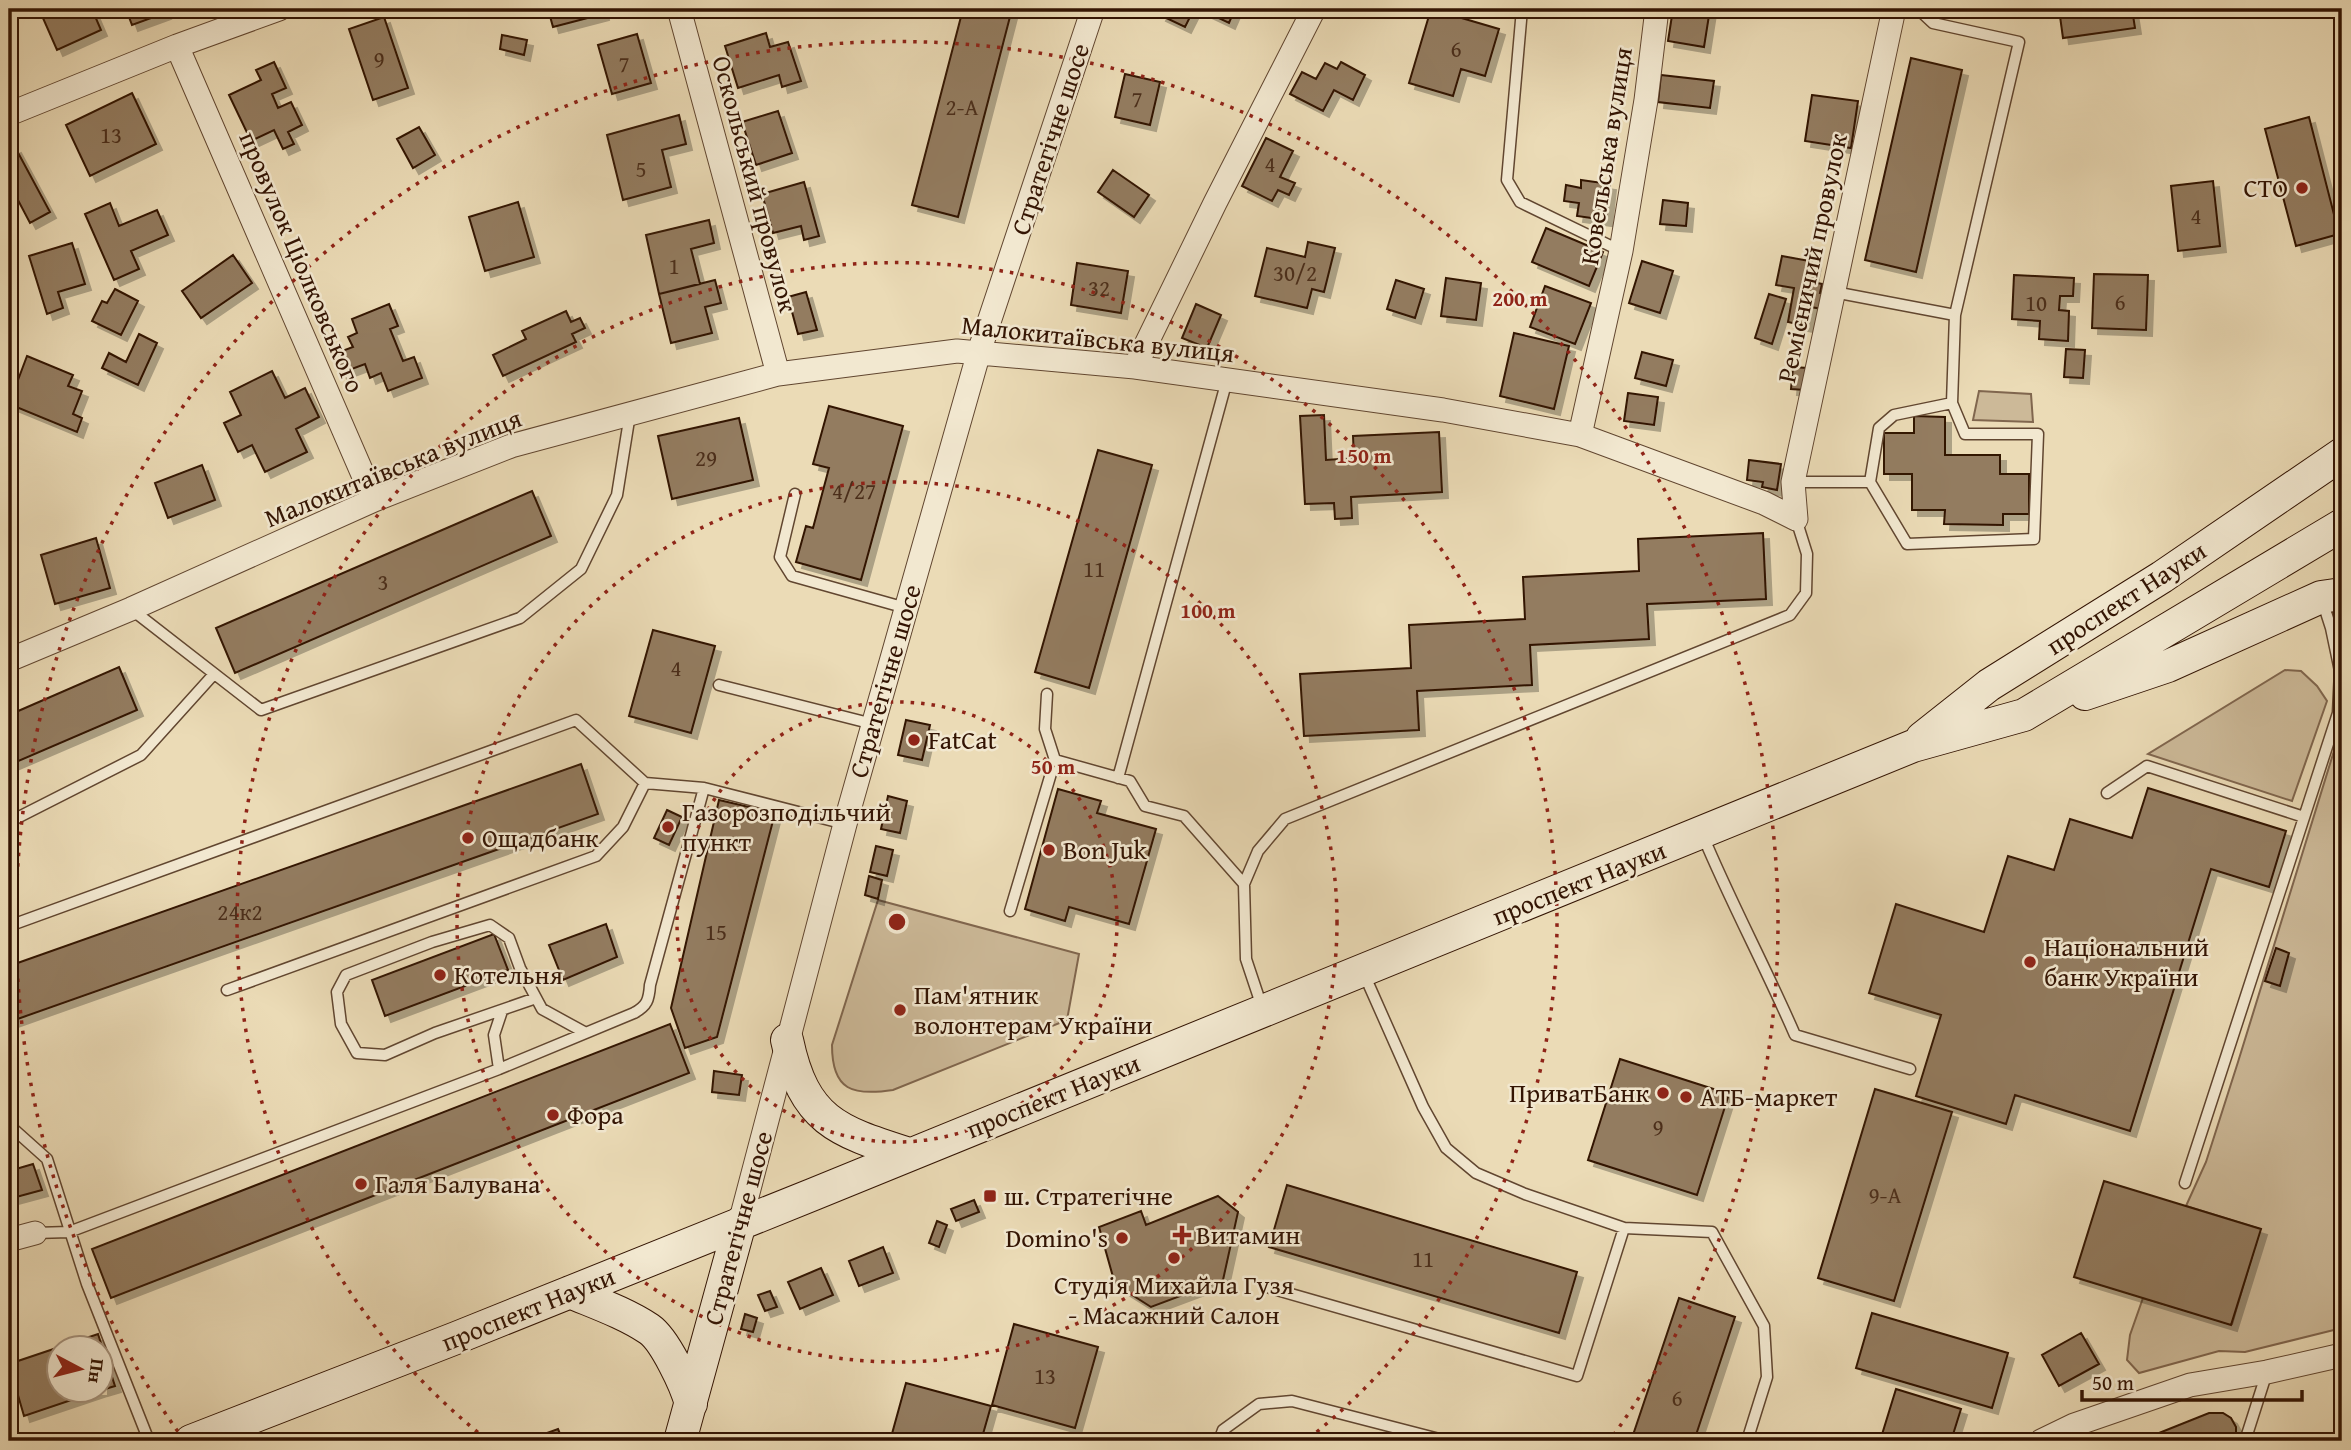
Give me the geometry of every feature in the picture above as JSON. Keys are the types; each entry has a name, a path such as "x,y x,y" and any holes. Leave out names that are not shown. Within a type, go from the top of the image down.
{"main road":[{"name":"проспект Науки","path":"1913,746 1989,685 2162,577 2342,454"},
{"name":"проспект Науки","path":"191,1441 570,1292 1913,746 2024,715 2342,525"},
{"path":"2024,715 2168,666 2332,595"},
{"path":"787,1040 793,1068 803,1091 820,1114 862,1139 909,1154"},
{"name":"Стратегічне шосе","path":"680,1441 740,1223"},
{"path":"570,1292 652,1330 677,1368 691,1404"}],"street":[{"path":"9,114 177,46 279,9"},
{"name":"Оскольський провулок","path":"679,9 778,374"},
{"name":"Стратегічне шосе","path":"740,1223 845,824 979,352 1093,9"},
{"path":"1135,368 1215,202 1314,9"},
{"name":"Ковельська вулиця","path":"1580,435 1621,251 1646,100 1657,9"},
{"name":"Ремісничий провулок","path":"1796,519 1793,482 1894,9"},
{"name":"провулок Ціолковського","path":"177,46 374,500"},
{"name":"Малокитаївська вулиця","path":"9,660 131,609 374,500 511,446 778,374 927,353 979,352 1135,368 1443,410 1580,435 1764,503 1796,519"},
{"path":"9,1240 35,1233"},
{"path":"2040,1441 2074,1425 2190,1385 2267,1372 2342,1354"}],"lane":[{"path":"1522,9 1507,180 1520,202 1621,251"},
{"path":"1918,9 1933,23 2019,42 1955,316 1952,403 1965,433 2038,434 2034,539 1907,544 1870,482 1879,428 1894,415 1952,403"},
{"path":"1834,292 1955,316"},
{"path":"1118,778 1227,380"},
{"path":"131,609 261,710 520,618 581,569 617,495 630,414"},
{"path":"1793,482 1870,482"},
{"path":"796,494 780,557 792,576 906,608"},
{"path":"1263,1012 1246,958 1244,884 1258,851 1286,819 1790,615 1806,593 1807,554 1796,519"},
{"path":"2185,1183 2338,713 2340,671 2331,628 2332,595"},
{"path":"9,822 141,755 214,674"},
{"path":"719,685 873,724"},
{"path":"1010,911 1055,760 1045,729 1047,694"},
{"path":"9,926 576,720 646,783 704,788 845,824"},
{"path":"1055,760 1130,781 1145,806 1184,816 1244,884"},
{"path":"2107,793 2147,765 2304,817"},
{"path":"227,990 596,856 623,827 646,783"},
{"path":"35,1233 69,1232 499,1069 644,1007 649,999 650,985 704,788"},
{"path":"1702,833 1723,885 1768,971 1795,1035 1910,1069"},
{"path":"536,998 435,1033 385,1055 357,1054 341,1024 337,992 346,975 432,942 490,925 509,938 520,968 542,1009 584,1032"},
{"path":"1363,971 1423,1107 1446,1148 1476,1173 1525,1194 1624,1228 1712,1231 1764,1326 1767,1377 1747,1441"},
{"path":"499,1069 494,1035 502,1011"},
{"path":"9,1125 47,1159 98,1314 149,1441"},
{"path":"1270,1288 1577,1376 1624,1228"},
{"path":"2245,1441 2267,1372"},
{"path":"1219,1441 1223,1430 1259,1404 1292,1401 1447,1441"}],"shaded area":[{"path":"1979,391 2031,394 2033,422 1973,420"},
{"path":"2285,670 2301,671 2317,686 2327,701 2292,801 2148,754"},
{"path":"2342,725 2342,1328 2245,1352 2219,1351 2139,1373 2127,1360 2130,1335 2143,1298 2232,1324 2260,1229 2186,1206 2206,1162"},
{"path":"878,900 1079,954 1067,1020 893,1090 867,1092 848,1087 836,1072 832,1045"}],"building":[{"path":"39,9 92,9 101,30 57,50"},
{"path":"126,9 163,9 165,13 132,25"},
{"path":"548,9 602,9 603,14 553,27"},
{"path":"963,9 1012,9 958,217 912,205"},
{"path":"1163,9 1194,9 1185,27 1160,15"},
{"path":"1200,9 1235,9 1229,23"},
{"path":"1431,9 1499,29 1485,76 1461,69 1453,96 1409,83"},
{"path":"1673,9 1710,9 1704,47 1668,41"},
{"path":"2059,9 2132,9 2135,28 2063,38"},
{"path":"384,17 408,88 373,100 349,29"},
{"path":"766,33 770,47 788,42 801,81 782,87 779,75 738,88 725,46"},
{"path":"637,34 651,83 612,94 598,45"},
{"path":"502,35 527,40 524,55 500,49"},
{"path":"1911,58 1962,70 1916,272 1865,260"},
{"path":"274,62 286,88 272,94 278,108 291,102 302,125 288,132 294,144 283,149 274,130 251,141 229,95 261,80 256,70"},
{"path":"1341,62 1365,75 1353,100 1334,90 1323,111 1290,94 1302,72 1316,79 1325,63 1337,69"},
{"path":"1125,74 1160,82 1150,125 1115,117"},
{"path":"1661,75 1714,81 1710,108 1658,102"},
{"path":"132,93 156,144 90,176 66,125"},
{"path":"1812,95 1858,101 1851,148 1805,141"},
{"path":"778,111 792,153 756,165 742,122"},
{"path":"679,115 686,144 662,150 671,187 623,200 607,135"},
{"path":"2309,117 2339,234 2296,246 2265,129"},
{"path":"419,127 435,155 413,168 397,139"},
{"path":"1266,138 1293,151 1280,177 1295,183 1289,195 1278,190 1272,201 1242,186"},
{"path":"15,147 50,212 30,223 9,183 9,150"},
{"path":"1113,170 1149,195 1134,217 1098,192"},
{"path":"1581,180 1610,184 1606,220 1577,216 1579,203 1564,201 1566,185 1581,188"},
{"path":"2213,181 2220,246 2178,251 2171,186"},
{"path":"804,182 819,236 804,240 801,226 773,233 762,194"},
{"path":"1663,200 1688,203 1686,226 1660,224"},
{"path":"518,202 534,257 485,271 469,217"},
{"path":"110,203 119,226 157,210 168,235 131,251 139,269 114,280 85,214"},
{"path":"709,220 714,243 691,249 700,284 659,294 646,235"},
{"path":"1546,228 1603,252 1589,286 1532,262"},
{"path":"1308,242 1335,248 1324,292 1312,289 1307,308 1255,296 1267,248 1305,257"},
{"path":"72,243 85,284 58,292 63,308 47,314 29,256"},
{"path":"233,255 252,283 201,318 182,291"},
{"path":"1782,256 1815,262 1812,277 1818,278 1817,283 1822,284 1820,293 1826,294 1823,309 1810,307 1807,326 1788,322 1794,288 1776,285"},
{"path":"1642,261 1673,271 1660,313 1629,303"},
{"path":"1077,263 1128,271 1121,313 1071,305"},
{"path":"2094,274 2148,275 2146,330 2092,328"},
{"path":"2014,275 2074,278 2073,296 2060,296 2059,310 2069,311 2068,341 2039,339 2040,321 2012,319"},
{"path":"1446,278 1481,283 1476,320 1441,316"},
{"path":"715,280 721,303 705,307 712,333 671,343 659,294"},
{"path":"1396,280 1424,289 1415,318 1387,309"},
{"path":"1545,286 1591,303 1575,344 1530,327"},
{"path":"115,289 138,301 121,335 92,321 102,301 107,303"},
{"path":"806,292 817,330 798,334 788,297"},
{"path":"1769,294 1786,299 1772,344 1755,338"},
{"path":"389,304 398,326 390,329 403,361 414,357 422,378 388,391 381,373 370,378 365,364 341,373 334,354 353,347 348,337 357,333 352,319"},
{"path":"1196,304 1221,315 1207,348 1182,338"},
{"path":"566,311 571,322 580,318 585,328 572,334 576,342 503,376 493,355 526,339 522,331"},
{"path":"1514,333 1569,346 1554,409 1500,396"},
{"path":"139,334 157,343 138,385 102,368 109,353 126,362"},
{"path":"2066,349 2085,350 2083,378 2064,377"},
{"path":"1642,352 1673,360 1666,386 1635,378"},
{"path":"27,356 73,375 68,386 82,391 73,414 82,418 77,432 9,404"},
{"path":"1793,367 1807,368 1805,390 1791,389"},
{"path":"272,371 285,398 305,388 319,417 296,429 307,452 265,472 252,445 238,452 224,423 241,415 230,392"},
{"path":"1628,393 1658,397 1654,425 1624,421"},
{"path":"829,406 903,426 861,580 796,562 806,526 813,528 829,468 813,464"},
{"path":"1324,415 1326,460 1354,458 1353,436 1439,432 1442,492 1351,497 1352,518 1335,519 1334,503 1305,504 1300,416"},
{"path":"1914,416 1945,417 1945,455 2000,455 2000,474 2029,474 2029,514 2003,514 2003,525 1944,524 1945,510 1912,510 1912,474 1884,474 1884,433 1914,433"},
{"path":"739,418 753,480 672,499 658,436"},
{"path":"1098,450 1152,465 1089,688 1035,672"},
{"path":"1749,460 1781,464 1777,490 1762,487 1763,482 1747,480"},
{"path":"202,465 215,500 168,518 155,483"},
{"path":"532,491 551,536 235,673 216,628"},
{"path":"1763,533 1766,599 1647,604 1649,639 1530,645 1532,685 1417,691 1419,730 1304,736 1300,674 1411,668 1409,625 1525,619 1523,577 1639,571 1638,539"},
{"path":"96,538 110,588 55,604 41,555"},
{"path":"653,630 715,646 691,733 629,716"},
{"path":"119,667 137,710 9,765 9,715"},
{"path":"906,720 930,725 922,760 898,755"},
{"path":"581,764 598,814 9,1022 9,966"},
{"name":"Національний банк України","path":"2148,788 2286,831 2269,887 2211,869 2130,1131 2015,1095 2006,1124 1916,1096 1941,1015 1869,993 1896,904 1984,932 2008,856 2054,870 2070,819 2132,838"},
{"path":"1058,789 1101,801 1097,813 1156,829 1129,924 1069,907 1065,921 1025,909"},
{"path":"888,796 907,801 900,833 881,829"},
{"path":"719,800 775,813 717,1037 685,1048 671,1008"},
{"name":"Газорозподільчий пункт","path":"667,810 682,817 669,845 654,838"},
{"path":"876,846 893,850 887,876 870,872"},
{"path":"869,876 882,880 878,899 865,895"},
{"path":"606,924 617,957 563,980 549,945"},
{"name":"Котельня","path":"494,934 508,970 385,1016 372,980"},
{"path":"2276,948 2289,953 2280,986 2265,981"},
{"path":"670,1024 689,1073 111,1298 92,1249"},
{"path":"1620,1059 1729,1094 1697,1195 1588,1160"},
{"path":"714,1071 742,1075 739,1095 712,1092"},
{"path":"1875,1089 1952,1112 1894,1301 1818,1278"},
{"path":"33,1164 42,1190 9,1199 9,1171"},
{"path":"2104,1181 2261,1229 2231,1325 2074,1277"},
{"path":"1287,1185 1577,1272 1559,1333 1269,1247"},
{"path":"1218,1196 1238,1212 1223,1280 1151,1307 1115,1284 1099,1227 1141,1211 1146,1225"},
{"path":"974,1200 979,1212 956,1221 951,1209"},
{"path":"937,1221 947,1225 939,1247 929,1243"},
{"path":"883,1247 893,1273 859,1286 849,1261"},
{"path":"821,1268 833,1295 800,1309 788,1282"},
{"path":"770,1291 777,1307 765,1311 758,1295"},
{"path":"1679,1298 1735,1317 1694,1441 1631,1441"},
{"path":"1872,1313 2008,1353 1992,1408 1856,1368"},
{"path":"745,1314 757,1318 753,1332 741,1329"},
{"path":"1014,1324 1098,1347 1075,1428 992,1405"},
{"path":"2081,1333 2099,1364 2059,1386 2042,1355"},
{"path":"46,1352 46,1404 60,1404 24,1416 9,1364"},
{"path":"906,1383 991,1406 981,1441 890,1441"},
{"path":"1896,1389 1961,1409 1951,1441 1880,1441"},
{"path":"2209,1413 2223,1413 2231,1418 2236,1427 2236,1441 2139,1441"},
{"path":"558,1429 563,1441 525,1441"}],"place":[{"name":"СТО","path":"2302,188"},
{"name":"FatCat","path":"914,740"},
{"name":"Газорозподільчий пункт","path":"668,827"},
{"name":"Ощадбанк","path":"468,838"},
{"name":"Bon Juk","path":"1049,850"},
{"name":"Національний банк України","path":"2030,962"},
{"name":"Котельня","path":"440,975"},
{"name":"Пам'ятник волонтерам України","path":"900,1010"},
{"name":"ПриватБанк","path":"1663,1093"},
{"name":"АТБ-маркет","path":"1686,1097"},
{"name":"Фора","path":"553,1115"},
{"name":"Галя Балувана","path":"361,1184"},
{"name":"ш. Стратегічне","path":"990,1196"},
{"name":"Витамин","path":"1182,1235"},
{"name":"Domino's","path":"1122,1238"},
{"name":"Студія Михайла Гузя - Масажний Салон","path":"1174,1258"}]}
